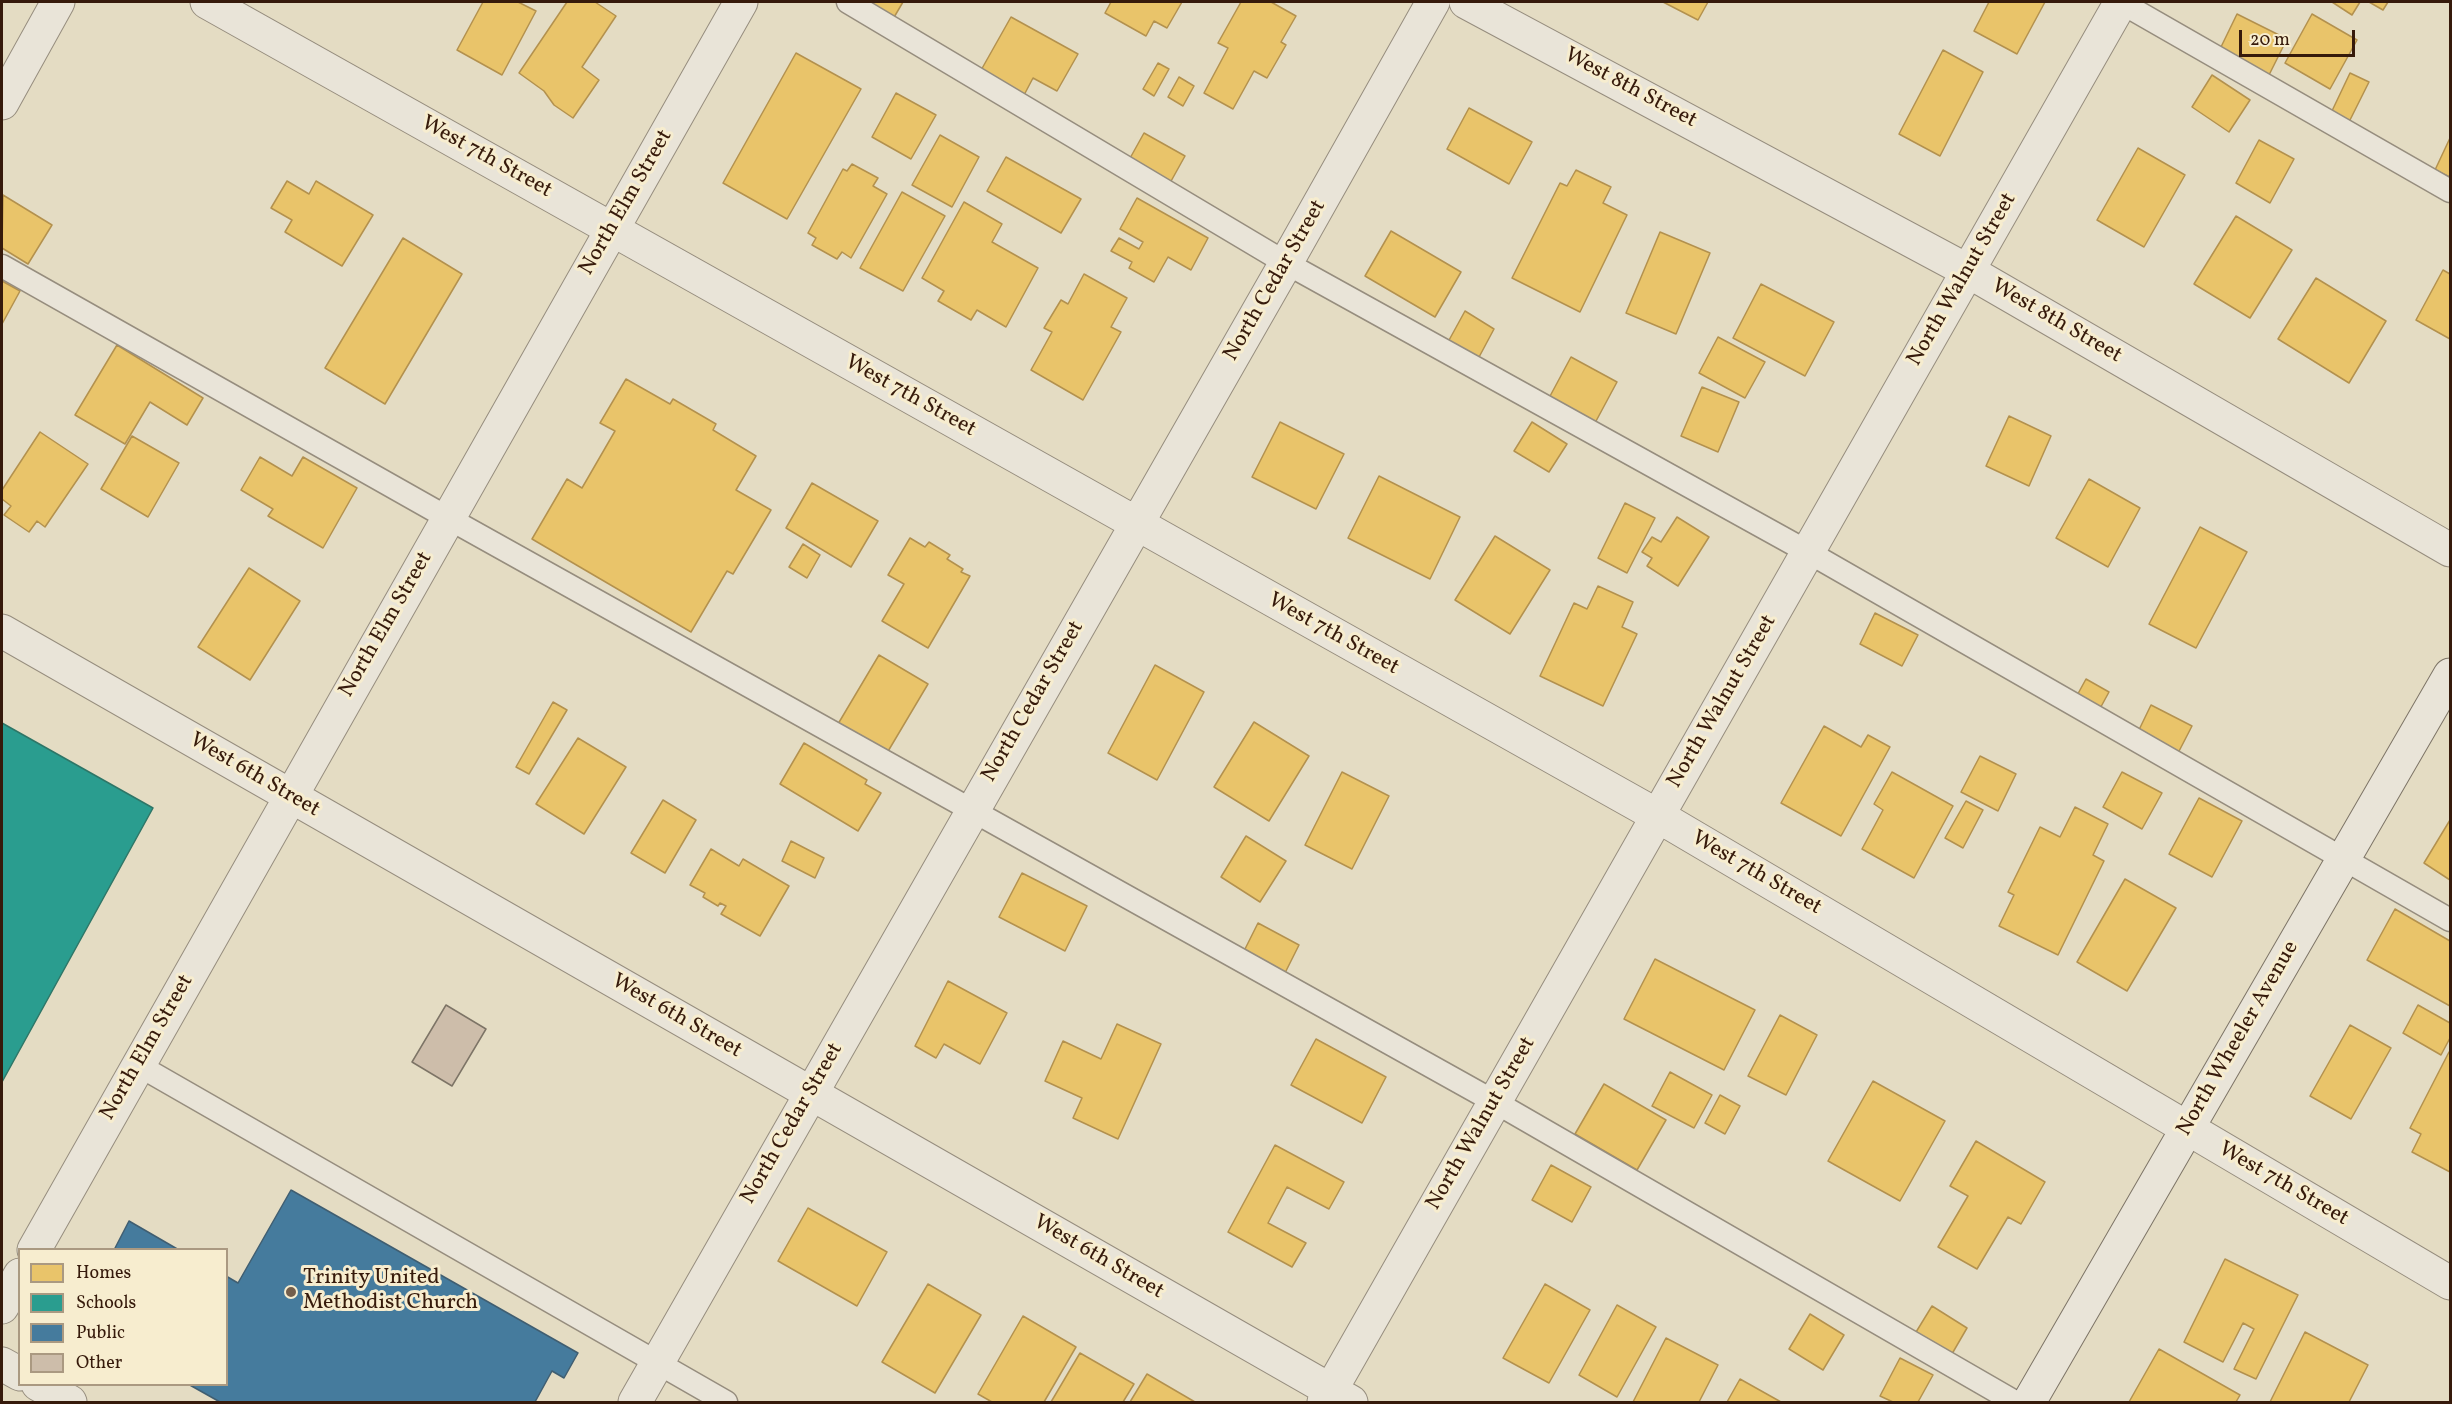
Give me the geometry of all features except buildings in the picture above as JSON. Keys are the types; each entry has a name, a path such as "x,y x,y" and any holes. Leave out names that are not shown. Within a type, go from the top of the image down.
{"street":[{"path":"2,103 58,2"},
{"name":"West 7th Street","path":"207,2 1658,816 2451,1283"},
{"name":"North Elm Street","path":"35,1248 741,2"},
{"name":"North Cedar Street","path":"634,1402 1433,2"},
{"name":"West 8th Street","path":"1466,2 1968,271 2451,550"},
{"name":"North Walnut Street","path":"1335,1399 1495,1102 2121,2"},
{"name":"West 6th Street","path":"2,631 810,1094 1335,1399"},
{"name":"North Wheeler Avenue","path":"2029,1402 2451,675"},
{"path":"2,1307 18,1279"},
{"path":"2,1364 18,1373"},
{"path":"42,1386 70,1402"}],"lane":[{"path":"848,2 1286,263 1808,552 2451,920"},
{"path":"2121,2 2451,191"},
{"path":"2,266 448,518 1495,1102 2014,1402"},
{"path":"138,1065 726,1402"}],"place":[{"name":"Trinity United Methodist Church","path":"291,1292"}]}
